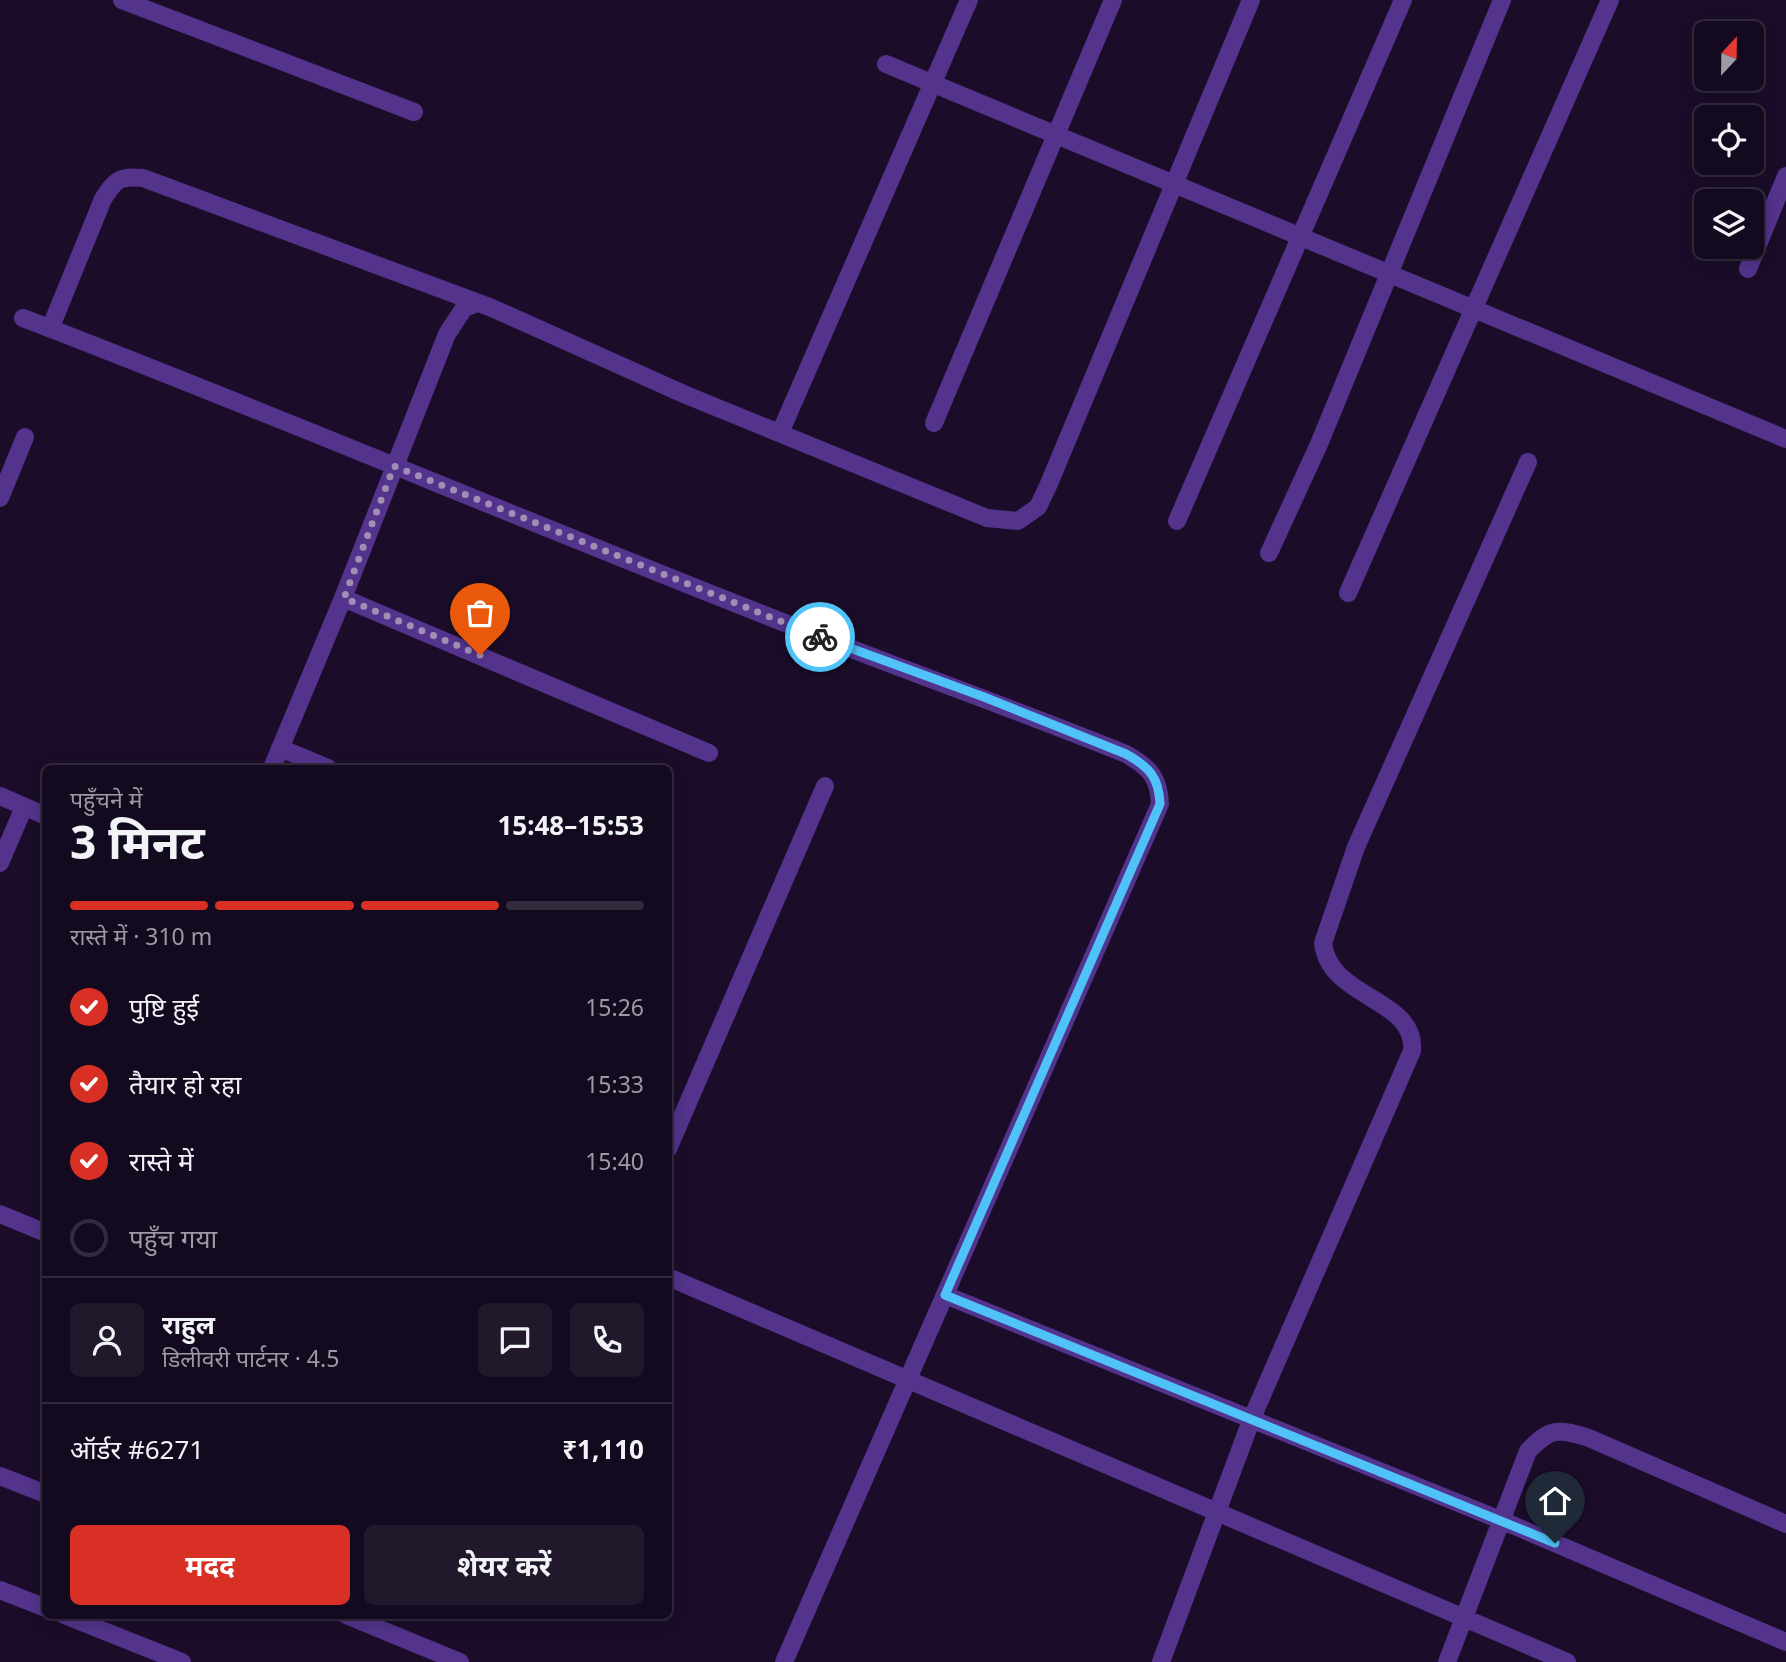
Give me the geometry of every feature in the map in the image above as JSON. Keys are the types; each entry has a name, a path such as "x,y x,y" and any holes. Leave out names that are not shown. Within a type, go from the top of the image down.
{"street":[{"path":"122,0 414,112"},
{"path":"780,433 969,0"},
{"path":"934,423 1058,136 1113,0"},
{"path":"50,329 103,200 113,184 123,177 162,183 477,303 987,518 1018,522 1038,508 1048,486 1251,0"},
{"path":"1177,521 1403,0"},
{"path":"1269,553 1319,444 1502,0"},
{"path":"1348,593 1610,0"},
{"path":"886,64 1786,439"},
{"path":"1748,269 1786,176"},
{"path":"273,765 344,598 451,326 464,308 477,303"},
{"path":"23,318 317,433 827,640 984,697 1126,754 1148,766 1160,784 1160,804 784,1662"},
{"path":"0,498 25,437"},
{"path":"1161,1662 1252,1418 1412,1051 1413,1038 1399,1016 1338,977 1324,958 1326,926 1356,847 1528,462"},
{"path":"344,598 709,752"},
{"path":"280,748 321,765"},
{"path":"672,1140 825,786"},
{"path":"0,796 42,814"},
{"path":"0,863 24,807"},
{"path":"0,1214 42,1231"},
{"path":"672,1279 1567,1662"},
{"path":"945,1295 1503,1521 1786,1642"},
{"path":"1447,1662 1528,1451 1545,1434 1566,1430 1786,1524"},
{"path":"0,1476 42,1492"},
{"path":"0,1590 42,1606"},
{"path":"74,1619 182,1662"},
{"path":"356,1619 460,1662"}],"way so far":[{"path":"480,655 344,598 394,466 820,637"}],"route":[{"path":"820,637 984,697 1126,754 1148,766 1160,784 1160,804 945,1295 1555,1543"}]}
